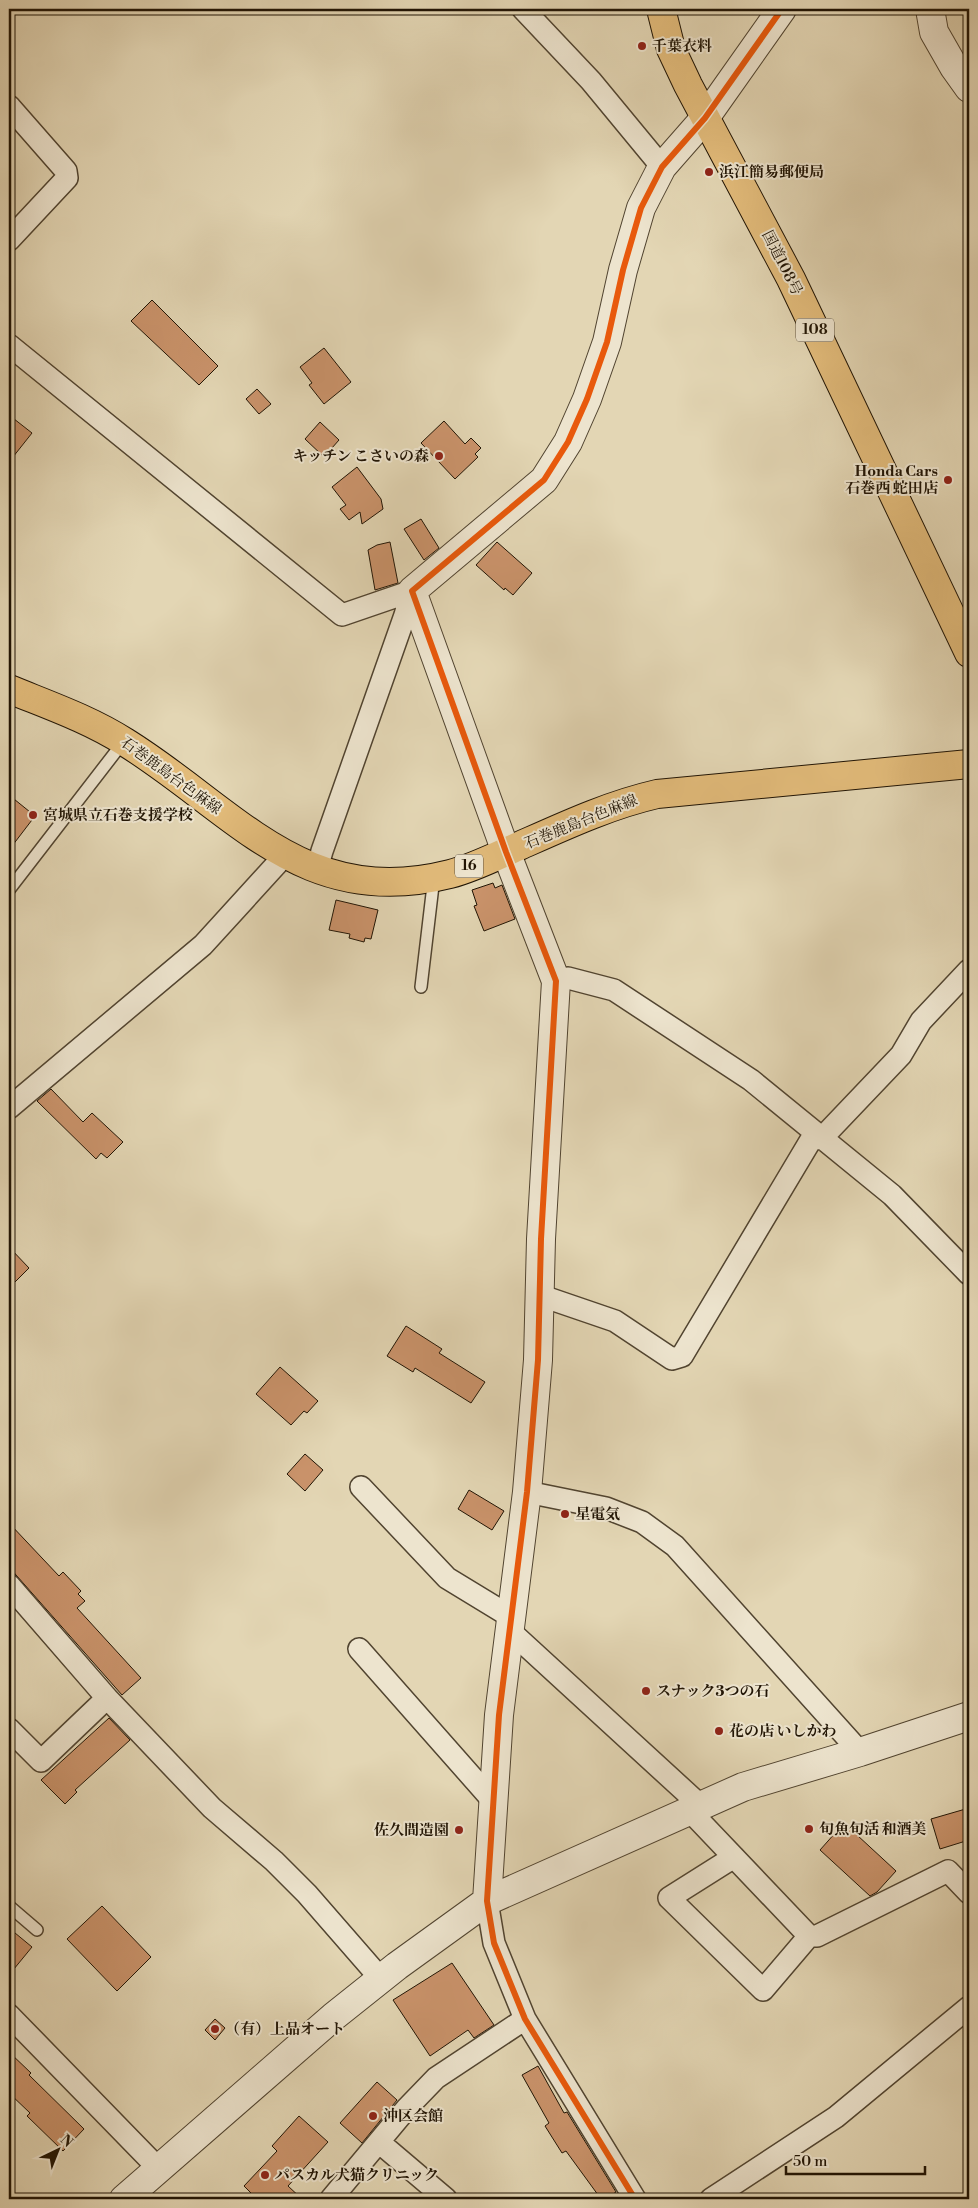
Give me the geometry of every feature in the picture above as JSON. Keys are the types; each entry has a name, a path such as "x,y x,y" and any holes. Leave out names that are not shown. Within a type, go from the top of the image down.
{"main road":[{"name":"国道108号","path":"661,9 671,49 705,118 791,279 969,653"},
{"name":"石巻鹿島台色麻線","path":"9,689 81,719 124,741 154,760 240,825 285,855 317,869 363,881 408,882 451,874 583,818 627,801 656,794 969,764"}],"street":[{"path":"524,9 591,81 662,167"},
{"path":"9,345 342,615 412,591 544,480 568,442 587,399 608,342 623,270 642,208 662,167 705,118 782,9"},
{"path":"930,9 934,32 954,67 969,88"},
{"path":"9,106 66,172 66,178 9,240"},
{"path":"412,591 506,852 556,981 539,1295 538,1360 527,1492 499,1715 487,1901 494,1943 525,2019 635,2199"},
{"path":"317,869 412,591"},
{"path":"9,1108 203,945 285,855"},
{"path":"539,1295 615,1321 672,1359 682,1356 818,1136 901,1055 921,1021 969,970"},
{"path":"556,981 568,978 614,990 751,1080 892,1195 969,1274"},
{"path":"361,1487 447,1578 510,1624 695,1808 734,1857 809,1936 817,1936 948,1871 969,1893"},
{"path":"527,1492 606,1508 642,1522 675,1546 860,1752"},
{"path":"9,1585 107,1698 212,1808 274,1861 307,1894 381,1978"},
{"path":"359,1649 494,1802"},
{"path":"9,1729 41,1761 107,1698"},
{"path":"124,2199 333,2017 381,1978 487,1901 743,1787 860,1752 969,1716"},
{"path":"734,1857 669,1898 763,1990 809,1936"},
{"path":"710,2199 836,2117 969,2007"},
{"path":"9,2015 158,2168"},
{"path":"331,2199 380,2143 406,2108 436,2078 525,2019"},
{"path":"380,2143 446,2199"}],"lane":[{"path":"9,890 124,741"},
{"path":"421,987 434,877"},
{"path":"9,1906 37,1930"}],"building":[{"path":"152,300 218,366 199,385 131,321"},
{"path":"324,348 351,382 324,404 309,385 312,383 300,367"},
{"path":"257,389 271,404 259,414 246,399"},
{"path":"9,415 32,433 9,462"},
{"path":"444,421 465,444 471,438 481,448 475,454 478,457 455,479 421,443"},
{"path":"320,422 339,440 324,457 305,439"},
{"path":"357,467 381,499 383,509 362,524 360,512 349,520 340,509 346,505 332,487"},
{"path":"421,519 439,548 424,560 404,529"},
{"path":"390,542 398,583 375,590 368,550 377,545"},
{"path":"497,542 532,573 513,595 505,588 504,590 476,565"},
{"path":"9,795 35,816 9,850"},
{"path":"493,883 495,888 502,885 515,919 484,931 474,906 477,905 472,890"},
{"path":"336,900 378,910 371,939 365,938 364,942 349,938 350,934 329,930"},
{"path":"51,1089 83,1122 92,1113 123,1142 107,1158 101,1153 96,1159 37,1101"},
{"path":"9,1247 29,1268 9,1288"},
{"path":"406,1326 442,1349 439,1353 485,1382 471,1403 415,1368 413,1372 387,1356"},
{"path":"280,1367 318,1401 307,1413 304,1411 291,1425 256,1394"},
{"path":"305,1454 323,1470 305,1491 287,1474"},
{"path":"469,1490 504,1511 492,1530 458,1509"},
{"path":"9,1523 59,1576 63,1572 81,1591 78,1594 85,1601 77,1608 141,1678 122,1695 9,1567"},
{"path":"109,1718 130,1740 75,1790 77,1792 65,1804 41,1780"},
{"path":"969,1808 969,1840 940,1849 931,1819"},
{"path":"844,1823 896,1871 877,1892 870,1896 820,1850"},
{"path":"102,1906 151,1957 117,1991 67,1939"},
{"path":"9,1928 32,1947 9,1975"},
{"path":"452,1963 494,2025 474,2038 468,2030 430,2056 393,2000"},
{"name":"（有）上品オート","path":"215,2019 225,2028 215,2040 205,2030"},
{"path":"9,2052 31,2073 29,2075 84,2129 63,2151 27,2116 30,2113 9,2093"},
{"path":"538,2066 564,2113 567,2112 616,2192 605,2199 601,2199 566,2151 562,2153 545,2126 549,2123 522,2075"},
{"name":"沖区会館","path":"377,2082 397,2100 362,2143 340,2123"},
{"path":"299,2116 328,2142 288,2186 302,2199 257,2199 244,2186 277,2151 272,2146"}],"cycle path":[{"path":"635,2199 525,2019 494,1943 487,1901 499,1715 527,1492 538,1360 541,1239 556,981 506,852 412,591 544,480 568,442 587,399 607,342 623,270 641,208 662,167 705,118 782,9"}],"place":[{"name":"千葉衣料","path":"642,46"},
{"name":"浜江簡易郵便局","path":"709,172"},
{"name":"キッチン こさいの森","path":"439,456"},
{"name":"Honda Cars 石巻西 蛇田店","path":"948,480"},
{"name":"宮城県立石巻支援学校","path":"33,815"},
{"name":"星電気","path":"565,1514"},
{"name":"スナック3つの石","path":"646,1691"},
{"name":"花の店 いしかわ","path":"719,1731"},
{"name":"旬魚旬活 和酒美","path":"809,1829"},
{"name":"佐久間造園","path":"459,1830"},
{"name":"（有）上品オート","path":"215,2029"},
{"name":"沖区会館","path":"373,2116"},
{"name":"パスカル犬猫クリニック","path":"265,2175"}]}
